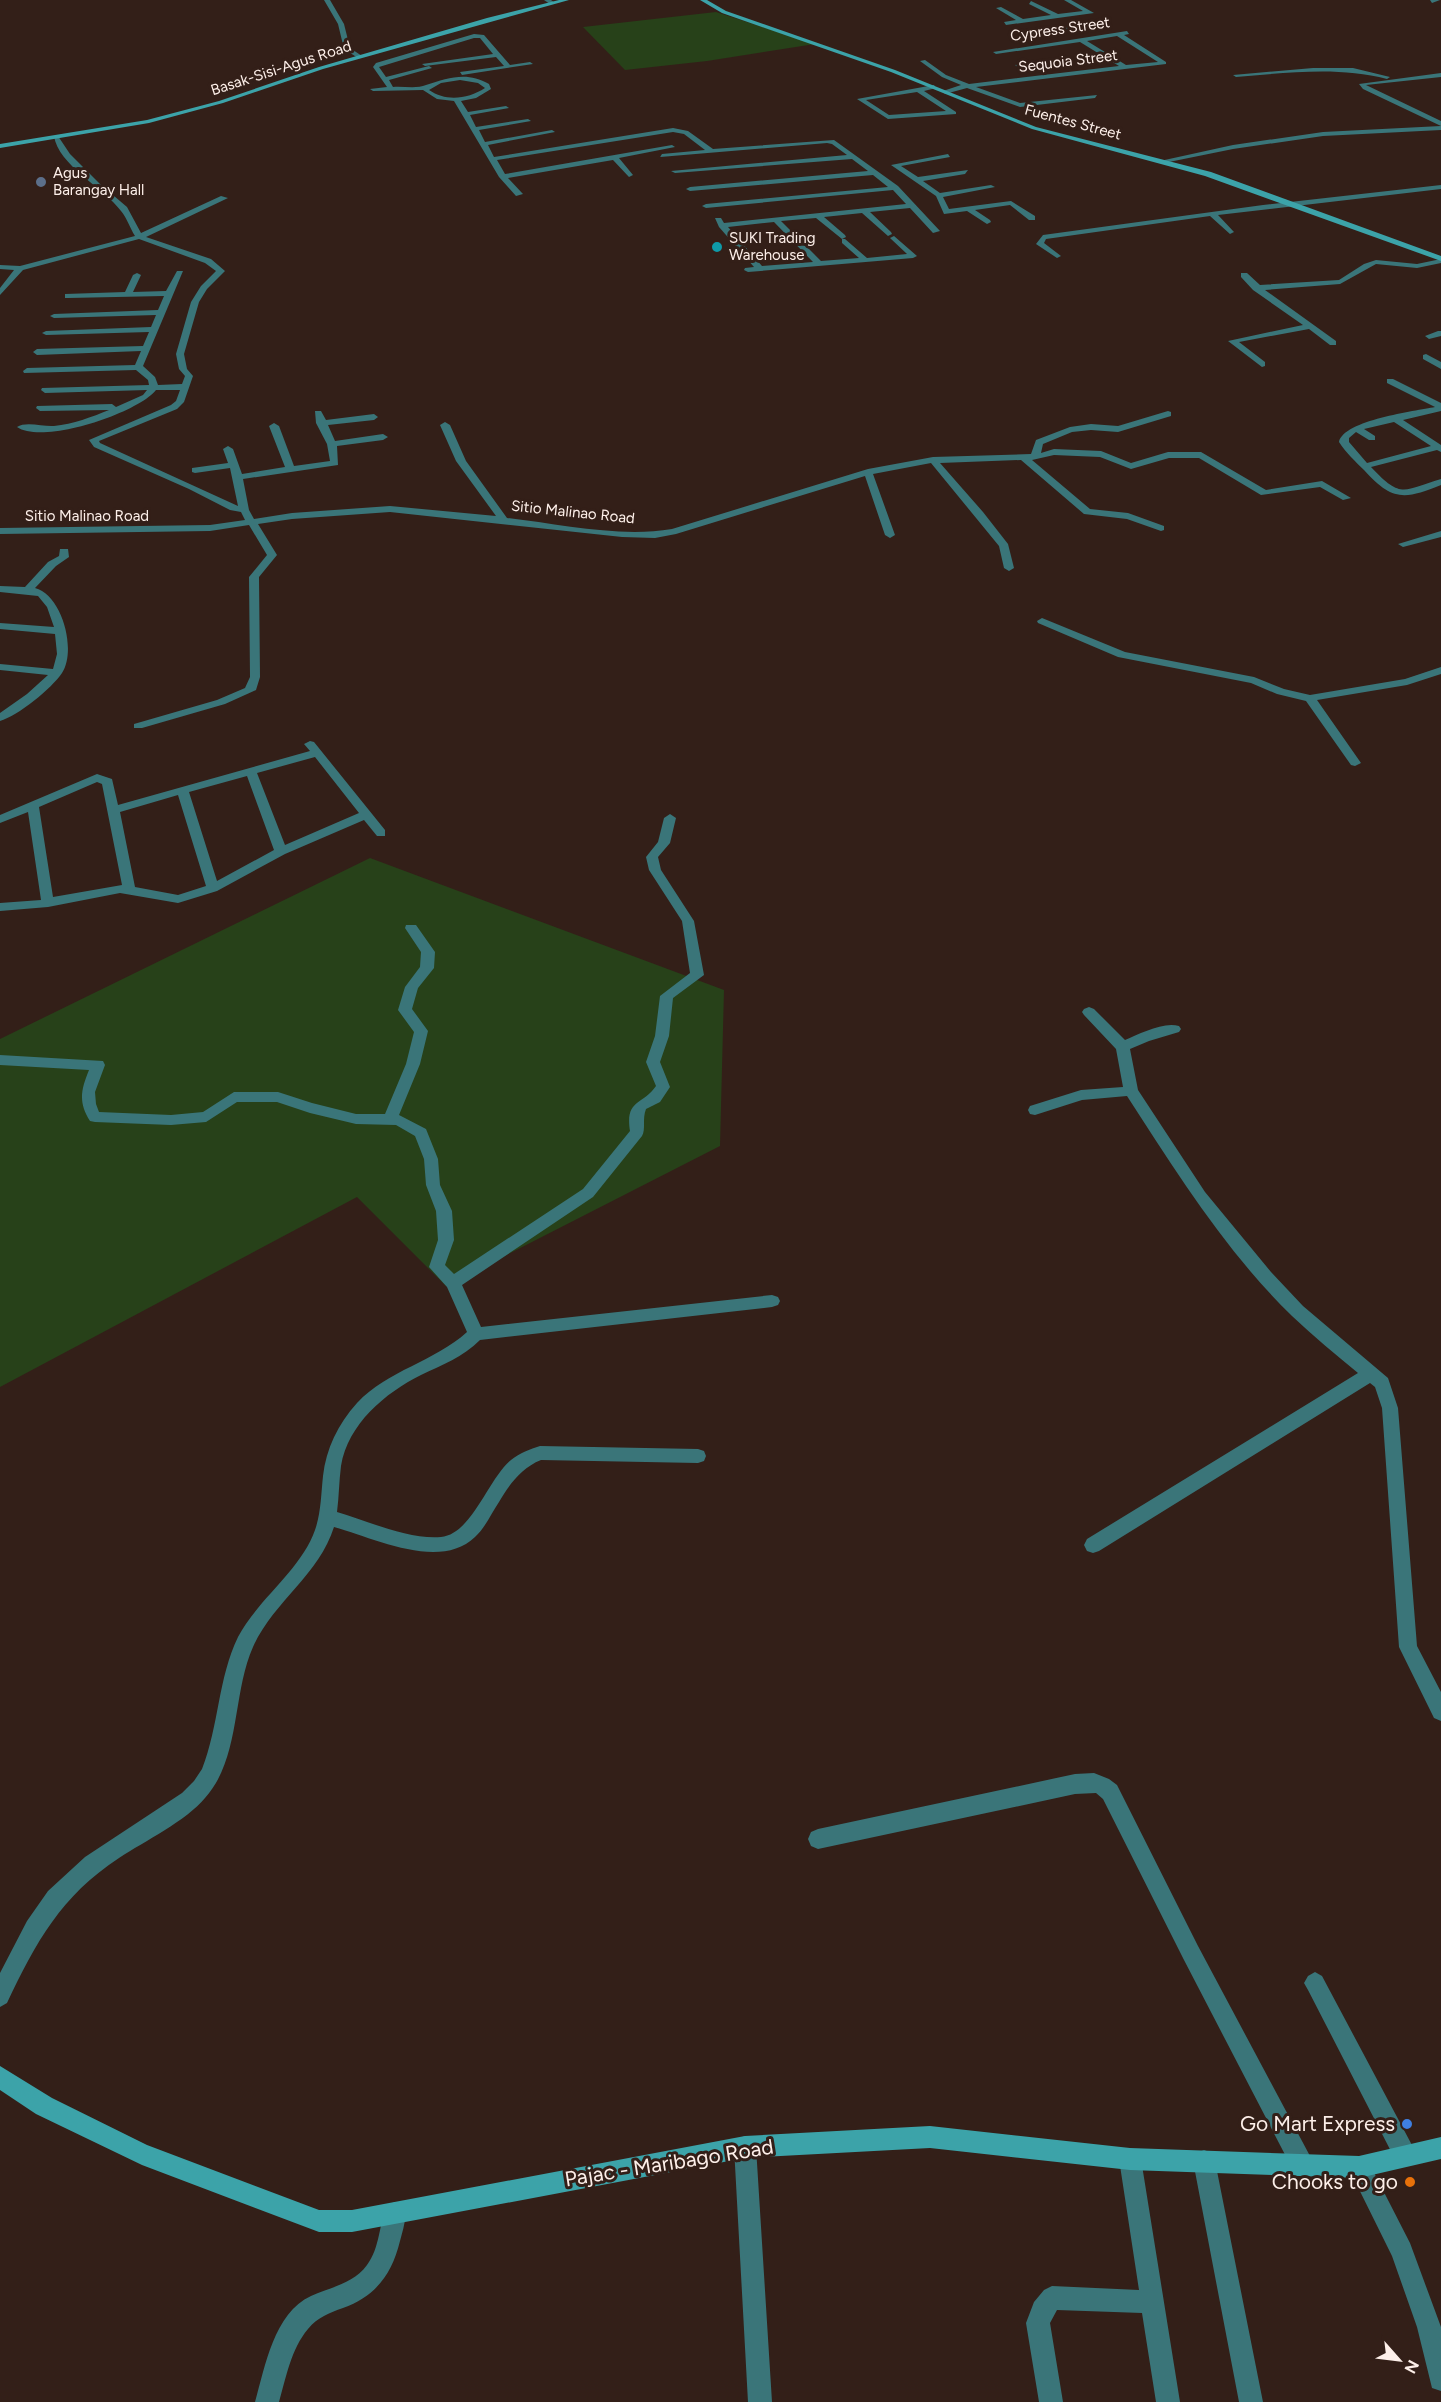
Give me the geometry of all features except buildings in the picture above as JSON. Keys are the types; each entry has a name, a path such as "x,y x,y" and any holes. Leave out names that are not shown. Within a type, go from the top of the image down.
{"street":[{"path":"327,0 341,24 347,49 360,57"},
{"name":"Basak-Sisi-Agus Road","path":"0,146 147,122 221,102 360,57 549,2 566,0"},
{"name":"Fuentes Street","path":"703,0 724,12 849,54 1034,128 1164,161 1294,204 1441,260"},
{"path":"1067,0 1108,22"},
{"path":"1031,3 1057,16"},
{"path":"999,8 1022,21"},
{"path":"1005,23 1090,12"},
{"path":"1032,33 1108,22"},
{"name":"Cypress Street","path":"996,51 1127,33 1108,22"},
{"name":"Sequoia Street","path":"948,93 1028,79 1164,63 1119,35"},
{"path":"391,88 376,65 474,36 482,36 508,67"},
{"path":"1082,40 1125,68"},
{"path":"1049,44 1092,72"},
{"path":"392,48 411,54 444,78 474,79 484,82 488,87 485,92 476,96 455,99 432,96 426,88"},
{"path":"385,79 427,66 497,55"},
{"path":"1018,65 1069,58"},
{"path":"923,61 944,76 1015,104 1095,96 1086,89"},
{"path":"373,89 426,88 444,78 530,64"},
{"path":"1236,75 1338,70 1378,73 1395,80"},
{"path":"1068,75 1077,82"},
{"path":"1441,75 1367,82 1362,86 1441,126"},
{"path":"1028,79 1037,86"},
{"path":"933,87 860,99 888,117 952,112"},
{"path":"919,90 960,116"},
{"path":"1047,93 1057,100"},
{"path":"455,99 504,177 519,194"},
{"path":"466,114 506,108"},
{"path":"474,129 528,121"},
{"path":"1164,161 1233,147 1323,134 1441,126"},
{"path":"492,159 673,130 682,130 711,151"},
{"path":"483,144 552,132"},
{"path":"56,137 67,155 97,186 124,209 139,237 208,261 221,271 204,288 195,302 180,354 183,369 189,375 180,402 174,407 94,440 97,445 192,487 233,508 244,510"},
{"path":"504,177 659,153 827,141 837,144 851,157 896,189 936,231"},
{"path":"659,153 701,143"},
{"path":"659,153 760,269"},
{"path":"948,156 896,165 939,195 947,212 1011,203 1032,218"},
{"path":"675,171 851,157"},
{"path":"615,158 629,175"},
{"path":"915,180 965,172"},
{"path":"690,189 872,173"},
{"path":"706,206 923,186"},
{"path":"939,195 991,187"},
{"path":"1057,256 1040,244 1043,237 1114,226 1441,188"},
{"path":"0,267 20,268 139,237 224,198"},
{"path":"722,225 911,206"},
{"path":"970,210 987,222"},
{"path":"748,270 913,256 864,211"},
{"path":"1212,214 1230,232"},
{"path":"817,215 865,260"},
{"path":"776,220 819,264"},
{"path":"1256,288 1340,282 1353,276 1369,263 1418,266 1441,260"},
{"path":"0,293 20,268"},
{"path":"138,367 169,293 180,273"},
{"path":"128,294 137,275"},
{"path":"1245,275 1256,288 1333,343"},
{"path":"68,296 89,292 169,293"},
{"path":"54,316 162,312"},
{"path":"1262,364 1232,341 1308,327"},
{"path":"46,333 154,329"},
{"path":"1429,336 1441,333"},
{"path":"37,352 146,348"},
{"path":"1426,357 1441,366"},
{"path":"27,371 138,367 152,379 154,387"},
{"path":"1390,381 1441,407"},
{"path":"22,427 39,430 61,429 146,397 154,387"},
{"path":"45,390 185,387"},
{"path":"40,408 124,406"},
{"path":"1441,407 1356,428 1345,436 1344,442 1376,480 1390,492 1410,494 1441,482"},
{"path":"1035,457 1039,442 1059,433 1091,427 1118,429 1168,414"},
{"path":"238,477 332,464 336,461 332,444 320,418 374,417"},
{"path":"1395,418 1440,448"},
{"path":"445,425 461,461 504,520"},
{"path":"274,426 291,470"},
{"path":"1356,428 1372,438"},
{"path":"332,444 383,436"},
{"path":"1365,466 1440,448"},
{"path":"138,726 221,702 250,690 255,677 254,577 272,555 244,510 238,477 228,449"},
{"name":"Sitio Malinao Road","path":"0,531 210,528 292,516 390,509 424,510 622,534 655,535 673,532 868,472 933,460 1035,457 1054,452 1101,454 1131,466 1168,455 1201,455 1264,493 1322,484 1346,498"},
{"path":"1023,457 1087,512 1128,516 1161,528"},
{"path":"933,460 980,514 1004,546 1009,568"},
{"path":"195,470 234,465"},
{"path":"868,472 891,536"},
{"path":"27,591 52,564 64,557 64,551 82,531"},
{"path":"1403,544 1441,534"},
{"path":"0,589 41,594 50,602 63,641 60,669 40,689 6,709 0,718"},
{"path":"1042,621 1122,655 1254,680 1281,692 1310,698 1407,682 1441,670"},
{"path":"0,626 60,631"},
{"path":"0,667 56,673"},
{"path":"1310,698 1355,763"},
{"path":"113,810 251,772 314,749 381,832"},
{"path":"251,772 281,851"},
{"path":"0,819 98,778 108,782 129,891"},
{"path":"183,790 213,888"},
{"path":"33,805 48,903"},
{"path":"0,907 48,903 120,889 178,899 213,888 281,851 366,814"},
{"path":"453,1283 588,1193 637,1132 635,1119 640,1106 655,1098 663,1087 653,1062 662,1036 667,996 697,975 688,921 655,870 652,857 664,843 669,818"},
{"path":"390,1119 413,1064 421,1031 405,1010 412,987 427,968 428,951 411,928"},
{"path":"1089,1012 1123,1047 1131,1090 1200,1196 1265,1276 1297,1311 1382,1383 1390,1408 1408,1647 1441,1712"},
{"path":"1123,1047 1145,1037 1173,1029"},
{"path":"0,1060 98,1065 87,1095 87,1107 95,1117 171,1120 206,1117 234,1096 278,1096 310,1108 356,1119 399,1120 421,1133 431,1159 434,1185 444,1211 445,1221 446,1240 437,1267 453,1283 476,1334"},
{"path":"1035,1110 1081,1095 1131,1090"},
{"path":"0,1996 35,1927 48,1908 82,1872 179,1807 201,1789 214,1760 237,1664 244,1646 266,1608 310,1556 324,1532 331,1465 340,1440 349,1424 380,1392 399,1379 452,1354 476,1334 772,1301"},
{"path":"1093,1545 1371,1374"},
{"path":"327,1517 423,1543 444,1544 460,1539 470,1531 513,1468 531,1456 540,1453 698,1456"},
{"path":"818,1839 1075,1784 1088,1782 1102,1784 1110,1792 1191,1953 1302,2164"},
{"path":"1315,1983 1405,2155"},
{"name":"Pajac - Maribago Road","path":"0,2077 44,2106 142,2154 319,2221 352,2221 745,2147 930,2137 1130,2159 1359,2167 1441,2148"},
{"path":"745,2147 760,2402"},
{"path":"1130,2159 1168,2402"},
{"path":"1204,2162 1251,2402"},
{"path":"1359,2167 1402,2251 1429,2327 1441,2379"},
{"path":"267,2402 293,2328 303,2314 315,2306 348,2294 366,2285 373,2278 379,2271 385,2256 395,2213"},
{"path":"1051,2402 1038,2323 1042,2310 1052,2298 1152,2302"}],"green space":[{"path":"716,12 815,44 707,61 625,70 583,27"},
{"path":"370,858 724,990 720,1146 446,1286 357,1197 0,1387 0,1039"}],"place":[{"name":"Agus Barangay Hall","path":"41,182"},
{"name":"SUKI Trading Warehouse","path":"717,247"},
{"name":"Go Mart Express","path":"1407,2124"},
{"name":"Chooks to go","path":"1410,2182"}]}
